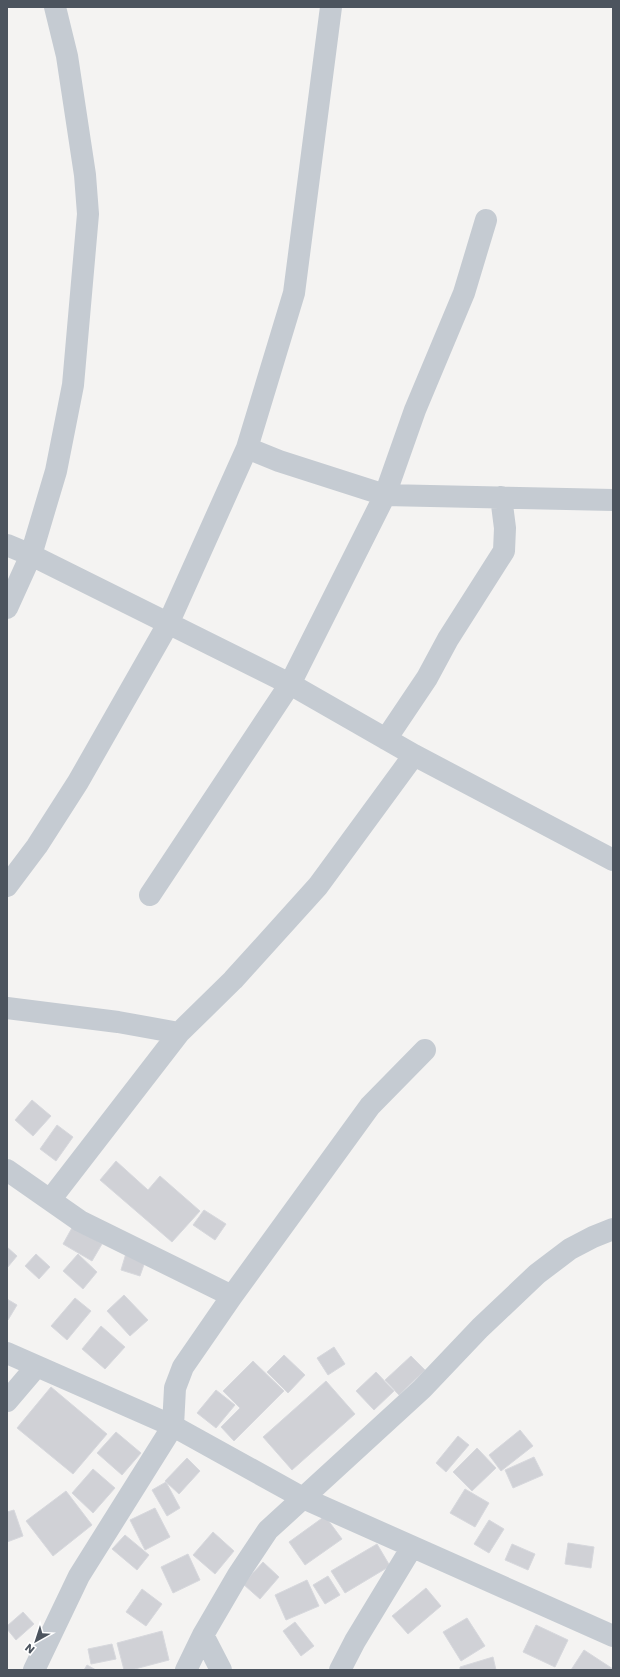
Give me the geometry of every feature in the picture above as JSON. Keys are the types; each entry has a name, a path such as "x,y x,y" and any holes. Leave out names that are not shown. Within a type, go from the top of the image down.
{"street":[{"path":"7,608 31,555 56,471 73,385 88,214 85,175 67,56 55,7"},
{"path":"7,886 37,846 78,782 168,624 247,448 294,293 331,7"},
{"path":"150,895 290,684 385,495 415,410 464,293 486,220"},
{"path":"247,448 279,461 385,495 613,500"},
{"path":"386,739 427,678 448,639 504,551 505,528 501,497"},
{"path":"7,545 31,555 290,684 414,756 613,860"},
{"path":"50,1200 179,1033 233,980 318,886 414,756"},
{"path":"7,1008 118,1022 179,1033"},
{"path":"34,1670 79,1576 173,1426 175,1388 183,1367 232,1296 370,1106 425,1050"},
{"path":"7,1170 80,1221 232,1296"},
{"path":"186,1670 203,1635 238,1575 268,1530 422,1389 480,1328 536,1274 570,1249 613,1229"},
{"path":"7,1353 173,1426 303,1498 613,1636"},
{"path":"7,1401 36,1367"},
{"path":"340,1670 355,1641 412,1547"},
{"path":"203,1635 221,1670"}],"building":[{"path":"32,1100 51,1116 33,1136 15,1120"},
{"path":"57,1125 73,1137 56,1161 40,1149"},
{"path":"116,1161 148,1190 160,1176 200,1211 172,1242 100,1180"},
{"path":"204,1210 226,1224 215,1240 193,1225"},
{"path":"73,1226 102,1244 92,1261 63,1244"},
{"path":"7,1247 17,1256 7,1268"},
{"path":"127,1250 147,1256 140,1276 121,1270"},
{"path":"36,1254 50,1267 39,1279 25,1266"},
{"path":"78,1254 97,1272 83,1289 63,1271"},
{"path":"124,1295 148,1320 130,1336 107,1311"},
{"path":"75,1298 91,1311 67,1340 51,1326"},
{"path":"7,1299 17,1305 8,1320 7,1320"},
{"path":"101,1326 125,1347 105,1369 82,1349"},
{"path":"334,1347 345,1364 328,1375 317,1358"},
{"path":"284,1355 305,1375 288,1393 267,1372"},
{"path":"411,1356 425,1370 399,1395 385,1380"},
{"path":"253,1361 284,1391 234,1441 221,1427 240,1408 223,1391"},
{"path":"376,1372 394,1391 374,1410 356,1391"},
{"path":"326,1381 355,1414 292,1470 263,1437"},
{"path":"51,1387 107,1434 73,1474 17,1428"},
{"path":"216,1390 235,1405 216,1428 197,1413"},
{"path":"520,1430 533,1446 501,1471 489,1455"},
{"path":"116,1432 141,1453 122,1475 97,1453"},
{"path":"458,1436 469,1445 446,1472 436,1463"},
{"path":"477,1448 496,1468 472,1491 453,1472"},
{"path":"534,1457 543,1475 513,1488 505,1470"},
{"path":"187,1458 200,1471 179,1494 165,1481"},
{"path":"93,1469 115,1488 93,1513 72,1493"},
{"path":"166,1482 180,1508 167,1516 152,1490"},
{"path":"465,1489 489,1503 475,1527 450,1513"},
{"path":"66,1491 92,1525 53,1556 26,1521"},
{"path":"155,1508 170,1537 145,1550 130,1520"},
{"path":"14,1510 23,1536 7,1542 7,1512"},
{"path":"325,1516 342,1539 305,1565 289,1542"},
{"path":"489,1520 504,1529 489,1553 474,1544"},
{"path":"213,1532 234,1551 215,1574 193,1555"},
{"path":"125,1535 149,1555 137,1570 112,1549"},
{"path":"568,1543 594,1547 591,1568 565,1564"},
{"path":"377,1544 390,1566 345,1593 331,1571"},
{"path":"512,1544 535,1554 528,1570 505,1560"},
{"path":"188,1554 200,1580 173,1593 161,1567"},
{"path":"263,1562 279,1577 260,1599 243,1584"},
{"path":"328,1576 340,1595 325,1604 313,1585"},
{"path":"307,1580 319,1606 286,1620 275,1595"},
{"path":"426,1588 441,1606 408,1634 392,1616"},
{"path":"142,1589 162,1604 146,1626 126,1612"},
{"path":"23,1612 34,1624 16,1640 7,1629 7,1626"},
{"path":"467,1618 485,1646 461,1661 443,1632"},
{"path":"295,1622 314,1646 301,1656 283,1631"},
{"path":"536,1625 568,1640 555,1667 523,1652"},
{"path":"162,1631 169,1660 131,1670 124,1670 117,1643"},
{"path":"112,1644 116,1659 91,1664 88,1649"},
{"path":"584,1650 613,1669 613,1670 571,1670"},
{"path":"493,1657 496,1670 460,1670 460,1667"},
{"path":"87,1665 96,1670 84,1670"}]}
